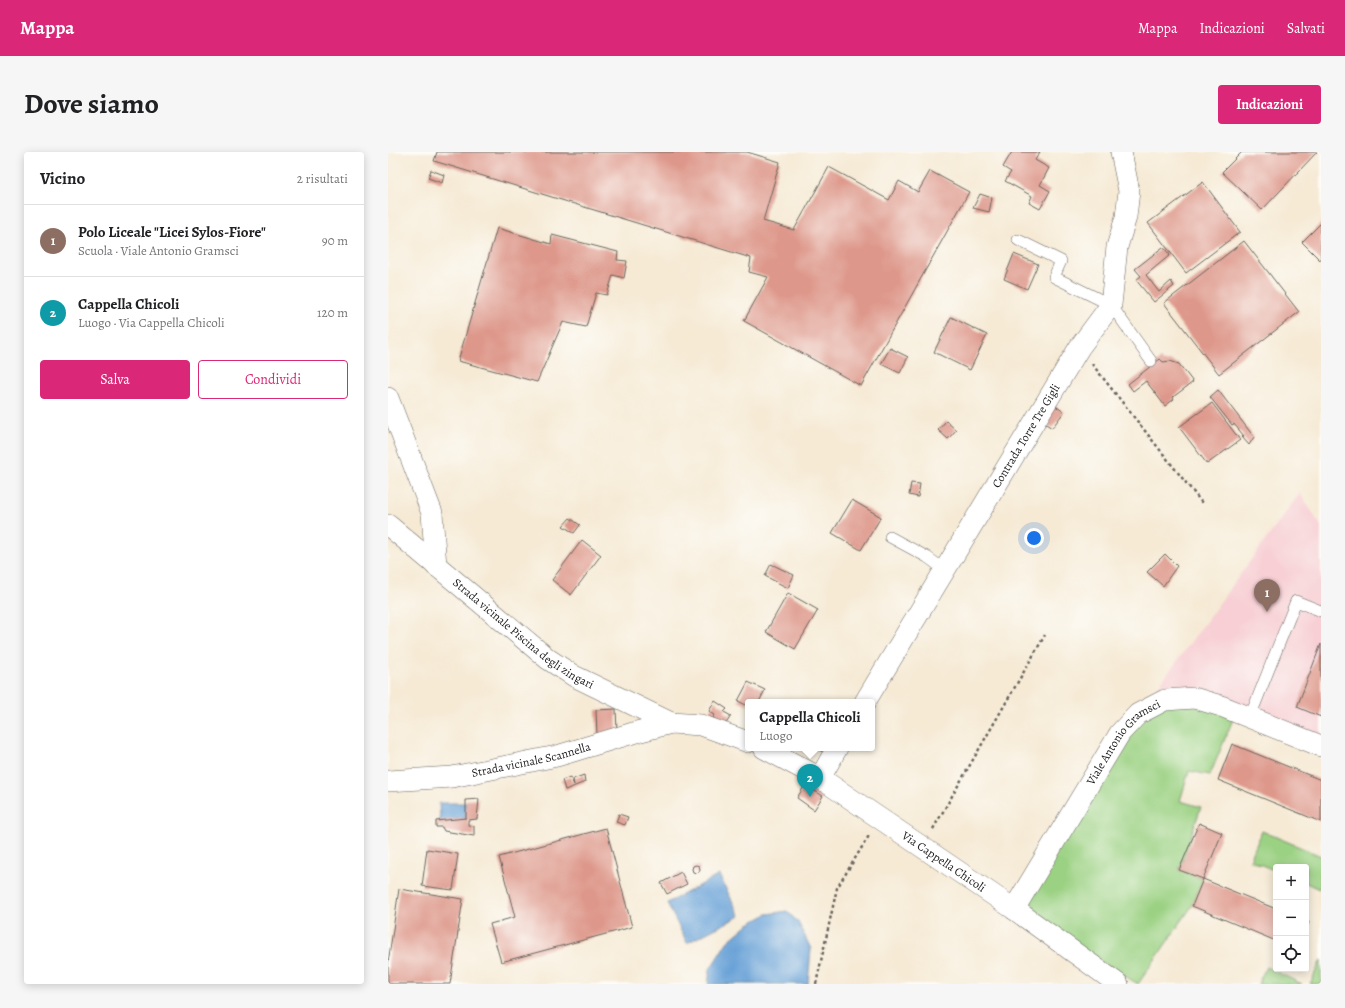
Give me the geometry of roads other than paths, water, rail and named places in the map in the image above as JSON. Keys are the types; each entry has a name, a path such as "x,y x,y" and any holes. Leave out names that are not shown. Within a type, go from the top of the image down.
{"street":[{"path":"1111,305 1117,247 1126,217 1130,191 1121,152"},
{"name":"Contrada Torre Tre Gigli","path":"867,699 1079,348 1111,305"},
{"path":"388,398 432,513 436,566"},
{"name":"Strada vicinale Piscina degli zingari","path":"388,525 548,659 574,676 672,723"},
{"name":"Viale Antonio Gramsci","path":"1014,909 1120,733 1138,714 1165,700 1194,698 1221,706 1321,746"},
{"path":"672,723 701,725 745,741"},
{"name":"Strada vicinale Scannella","path":"388,781 452,777 550,758 672,723"},
{"name":"Via Cappella Chicoli","path":"770,751 820,778 1014,909 1118,984"},
{"path":"820,778 836,751"}],"lane":[{"path":"1018,240 1062,261 1054,277 1111,305 1151,361"},
{"path":"890,537 927,557 945,570"},
{"path":"1250,717 1296,601 1321,611"}],"water":[{"path":"439,803 466,803 466,818 440,821"},
{"path":"719,875 740,916 687,943 667,903"},
{"path":"787,911 798,922 811,949 808,984 708,984 710,969 727,942 747,925 767,914"}],"place":[{"name":"Polo Liceale \"Licei Sylos-Fiore\"","path":"1267,612"},
{"name":"Cappella Chicoli","path":"810,797"}]}
